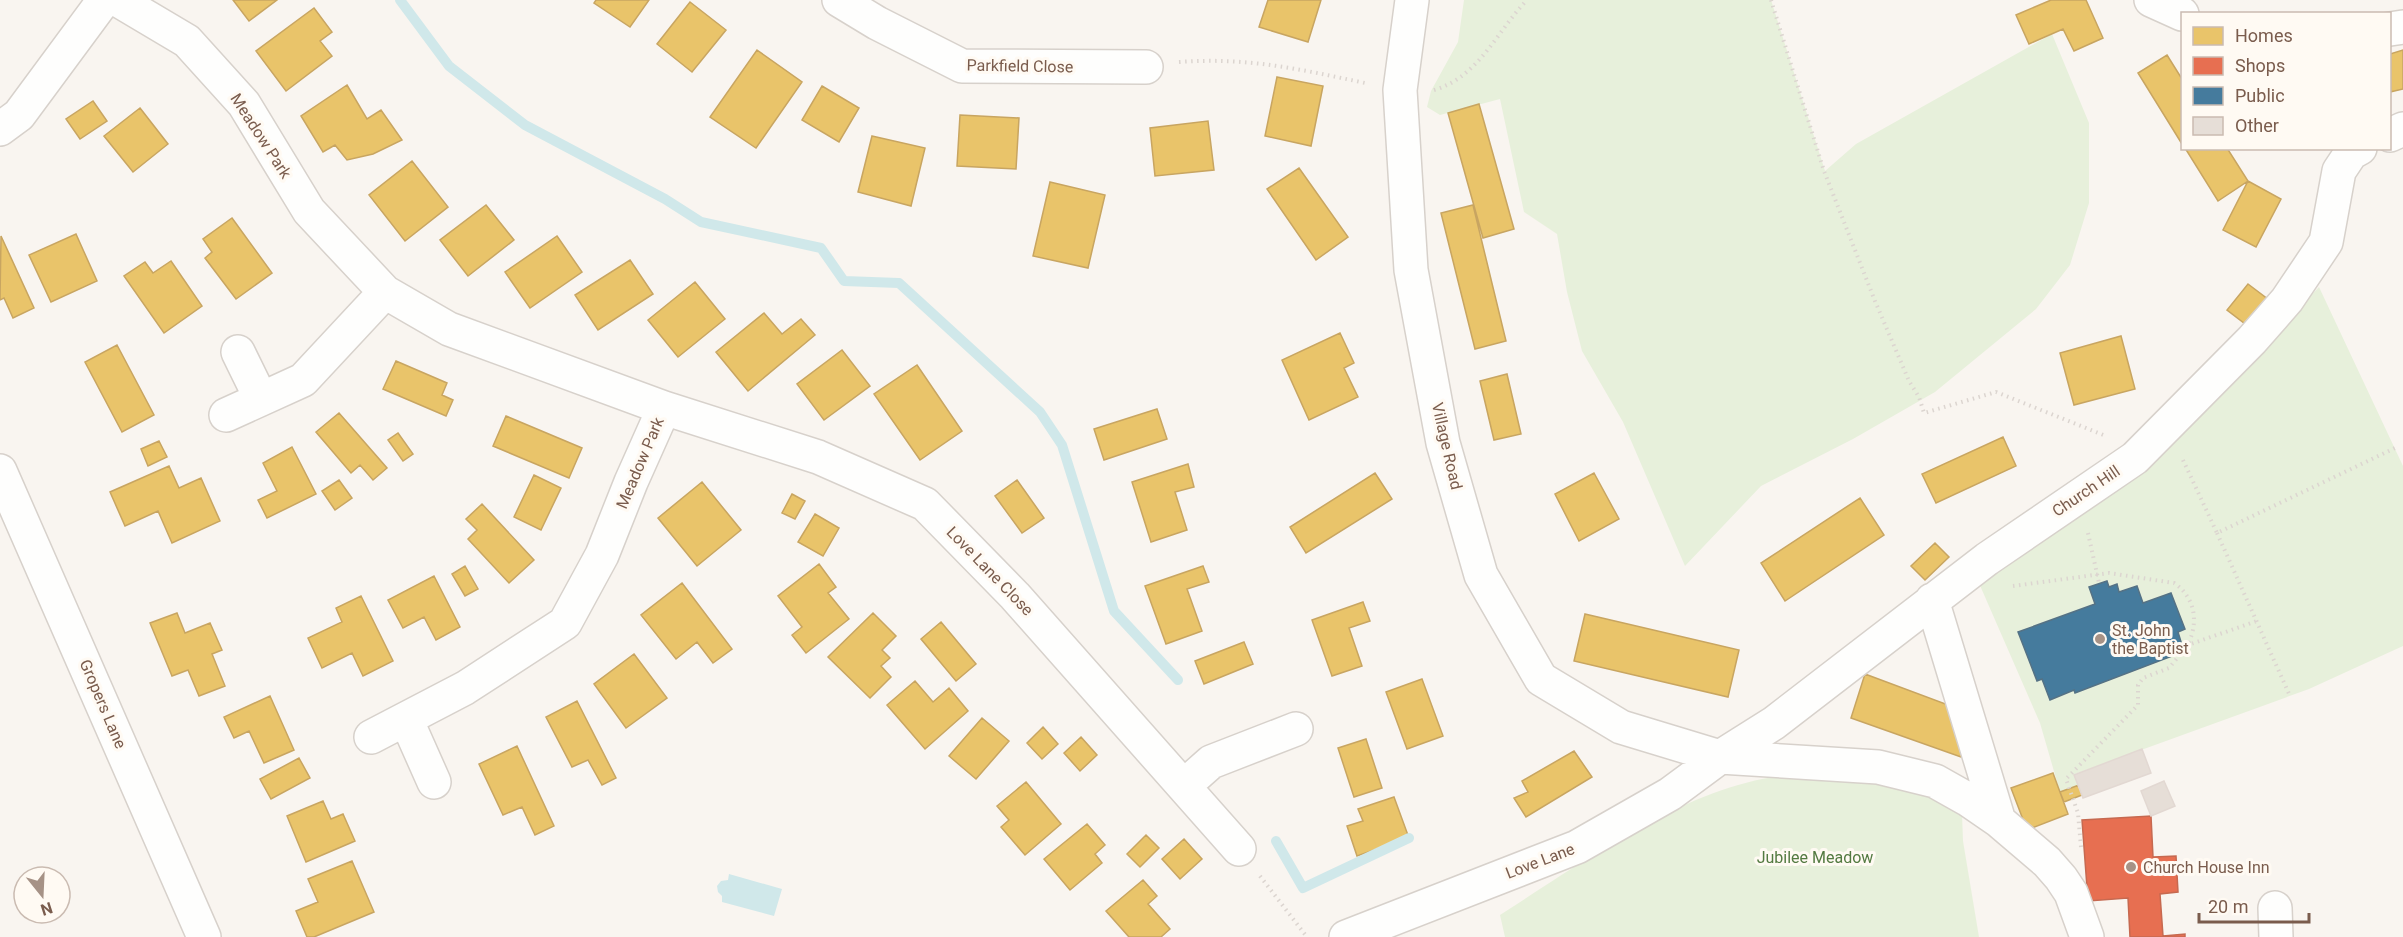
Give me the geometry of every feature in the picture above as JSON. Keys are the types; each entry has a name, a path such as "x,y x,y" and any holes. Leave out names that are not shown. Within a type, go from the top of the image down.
{"street":[{"path":"0,129 19,115 104,0"},
{"name":"Meadow Park","path":"118,0 187,41 244,104 309,211 385,292 449,329 664,408 602,555 565,623 465,688 371,737"},
{"name":"Parkfield Close","path":"839,0 877,23 962,66 1146,67"},
{"name":"Village Road","path":"1412,0 1400,90 1412,270 1443,443 1481,575 1541,680 1620,727 1720,757 1878,767 1935,781 1967,799 2034,849 2061,878 2078,908 2087,937"},
{"path":"2151,0 2181,14"},
{"name":"Church Hill","path":"1720,757 1774,723 1987,559 2135,458 2252,340 2287,300 2326,242 2338,171 2351,153 2356,150"},
{"path":"226,415 303,380 385,292"},
{"path":"238,352 261,399"},
{"name":"Love Lane Close","path":"664,408 818,457 925,504 1015,596 1239,849"},
{"name":"Gropers Lane","path":"0,471 204,937"},
{"path":"1932,600 1999,821"},
{"path":"406,719 434,782"},
{"path":"1184,786 1211,762 1296,729"},
{"name":"Love Lane","path":"1346,937 1577,848 1670,794 1720,757"}],"path":[{"path":"1146,67 1216,59 1279,65 1400,90 1431,91 1448,86 1475,66 1513,14 1527,0"},
{"path":"1771,0 1824,171 1875,301 1919,398 1923,413 1996,392 2108,436"},
{"path":"2217,533 2394,448"},
{"path":"2178,450 2290,696"},
{"path":"2087,529 2099,583"},
{"path":"2003,587 2109,573 2137,576 2152,581 2174,583 2182,589 2193,609 2195,621 2188,645 2169,668 2143,678 2138,686 2138,705 2066,779 2078,813"},
{"path":"2188,645 2257,621"},
{"path":"1239,849 1307,937"}],"green space":[{"path":"1464,0 1771,0 1825,171 1856,144 2052,34 2089,123 2089,203 2070,265 2036,309 1935,392 1853,439 1761,486 1685,566 1623,422 1582,351 1567,292 1557,234 1524,212 1500,99 1440,115 1427,107 1431,91 1458,42"},
{"path":"2319,287 2403,466 2403,646 2309,689 2075,774 2079,785 2060,792 2040,723 1975,574 2173,440"},
{"name":"Jubilee Meadow","path":"1790,775 1859,778 1913,787 1962,814 1963,841 1979,937 1505,937 1500,915 1638,828 1713,793 1752,781"}],"water":[{"path":"729,874 782,889 774,916 722,902 717,886 721,881 728,880"}],"building: Homes":[{"path":"233,0 277,0 249,21"},
{"path":"596,0 649,0 630,27 594,3"},
{"path":"1268,0 1321,0 1308,42 1259,27"},
{"path":"2051,0 2086,0 2103,38 2074,51 2063,29 2029,44 2016,15"},
{"path":"690,2 726,30 692,72 657,44"},
{"path":"314,8 332,32 320,41 332,56 286,91 256,51"},
{"path":"757,50 802,82 756,148 710,117"},
{"path":"2403,50 2403,89 2391,92 2391,54"},
{"path":"2167,55 2181,77 2181,142 2138,73"},
{"path":"1277,77 1323,86 1311,146 1265,136"},
{"path":"347,85 367,119 381,110 402,140 373,154 347,160 335,145 323,152 301,116"},
{"path":"822,86 859,108 839,142 802,120"},
{"path":"93,101 107,121 80,139 66,119"},
{"path":"1479,104 1514,229 1483,238 1448,113"},
{"path":"140,108 168,144 133,172 104,136"},
{"path":"960,115 1019,118 1016,169 957,166"},
{"path":"1208,121 1214,170 1155,176 1150,128"},
{"path":"872,136 925,148 911,206 858,192"},
{"path":"2186,150 2228,150 2248,181 2218,201"},
{"path":"412,161 448,207 405,241 369,195"},
{"path":"1299,168 1348,237 1316,260 1267,189"},
{"path":"2248,181 2281,199 2256,247 2223,230"},
{"path":"1050,182 1105,195 1088,268 1033,256"},
{"path":"486,205 514,240 468,276 440,240"},
{"path":"1473,205 1506,341 1475,349 1441,213"},
{"path":"232,218 272,273 236,299 205,258 212,252 203,239"},
{"path":"76,234 97,281 51,302 29,255"},
{"path":"1,236 34,308 13,318 4,298 0,300"},
{"path":"557,236 582,272 530,308 505,272"},
{"path":"630,260 653,294 598,330 575,295"},
{"path":"171,261 202,306 164,333 124,276 145,262 153,273"},
{"path":"695,282 725,319 678,357 648,320"},
{"path":"2248,284 2273,303 2253,330 2227,310"},
{"path":"764,313 782,334 801,319 815,335 748,391 716,352"},
{"path":"1340,333 1354,363 1344,368 1358,397 1309,420 1282,360"},
{"path":"2121,336 2135,389 2074,405 2060,353"},
{"path":"117,345 154,415 122,432 85,362"},
{"path":"842,350 870,386 824,420 797,384"},
{"path":"396,361 447,383 442,395 453,400 446,416 383,389"},
{"path":"917,365 962,431 920,460 874,394"},
{"path":"1507,374 1521,434 1494,440 1480,381"},
{"path":"1157,409 1167,439 1104,460 1094,429"},
{"path":"339,413 387,468 373,480 360,465 351,473 316,432"},
{"path":"506,416 582,448 569,478 493,446"},
{"path":"398,433 413,454 403,461 388,440"},
{"path":"2003,437 2016,466 1936,503 1922,474"},
{"path":"159,441 167,457 148,466 141,449"},
{"path":"292,447 316,494 267,518 258,500 277,491 263,463"},
{"path":"1188,464 1194,487 1175,492 1187,530 1151,542 1132,482"},
{"path":"169,466 179,488 201,478 220,521 172,543 158,511 125,526 110,492"},
{"path":"1375,473 1392,499 1306,553 1290,527"},
{"path":"1594,473 1619,519 1579,541 1555,494"},
{"path":"534,475 561,488 541,530 514,517"},
{"path":"339,480 352,498 335,510 322,491"},
{"path":"1017,480 1044,518 1022,533 995,496"},
{"path":"702,482 741,530 697,566 658,518"},
{"path":"792,494 805,501 795,519 782,513"},
{"path":"1860,498 1884,535 1785,601 1761,563"},
{"path":"482,504 534,560 509,583 468,539 477,530 466,519"},
{"path":"815,514 839,528 823,556 798,542"},
{"path":"1935,543 1949,557 1925,580 1911,566"},
{"path":"819,564 836,587 828,593 849,619 806,653 792,635 802,627 778,596"},
{"path":"465,566 478,589 465,596 452,574"},
{"path":"1203,566 1209,582 1187,589 1202,631 1166,644 1145,586"},
{"path":"434,576 460,627 436,640 424,617 403,628 388,600"},
{"path":"682,583 732,649 713,663 697,642 676,659 641,615"},
{"path":"361,596 393,661 363,676 352,653 322,668 308,638 342,622 336,608"},
{"path":"1363,602 1370,621 1349,628 1362,666 1332,676 1312,620"},
{"path":"177,613 185,633 210,623 222,650 212,654 225,686 199,696 188,670 172,676 150,623"},
{"path":"873,613 896,636 882,650 890,658 881,666 891,677 870,698 828,657"},
{"path":"1585,614 1739,650 1728,697 1574,661"},
{"path":"941,622 976,664 956,681 921,639"},
{"path":"1244,642 1253,664 1204,684 1195,661"},
{"path":"634,654 667,698 626,728 594,684"},
{"path":"1865,674 1959,709 1978,763 1851,718"},
{"path":"1422,679 1443,736 1407,749 1386,692"},
{"path":"915,681 933,702 949,688 968,711 925,749 887,705"},
{"path":"270,696 294,750 264,763 249,731 234,738 224,717"},
{"path":"577,701 616,778 602,785 588,760 572,767 546,717"},
{"path":"982,718 1009,741 976,779 949,756"},
{"path":"1043,727 1058,744 1042,759 1027,743"},
{"path":"1081,737 1097,755 1080,771 1064,753"},
{"path":"1366,739 1382,788 1354,797 1338,748"},
{"path":"517,746 554,826 535,835 522,807 503,815 479,764"},
{"path":"1574,751 1592,777 1526,817 1514,798 1528,792 1522,781"},
{"path":"299,758 310,778 271,799 260,779"},
{"path":"2053,773 2068,814 2027,830 2011,788"},
{"path":"1026,782 1061,824 1025,855 1001,827 1009,820 997,806"},
{"path":"2079,785 2082,795 2064,802 2060,792"},
{"path":"1394,797 1409,838 1357,856 1347,826 1363,821 1358,809"},
{"path":"323,801 331,819 343,814 355,841 306,862 287,816"},
{"path":"1087,824 1105,845 1095,854 1102,863 1070,890 1044,859"},
{"path":"1146,835 1159,848 1140,867 1127,854"},
{"path":"1184,839 1202,859 1180,879 1162,859"},
{"path":"352,861 374,912 314,937 307,937 296,911 318,902 308,879"},
{"path":"1143,880 1157,896 1148,904 1170,929 1161,937 1129,937 1106,911"}],"building: Shops":[{"name":"Church House Inn","path":"2151,816 2153,857 2176,856 2178,892 2160,894 2163,936 2185,934 2185,937 2130,937 2128,898 2088,901 2082,820"}],"building: Public":[{"name":"St. John the Baptist","path":"2107,581 2109,587 2117,584 2119,592 2137,586 2143,603 2171,593 2185,629 2178,632 2182,645 2175,655 2075,693 2074,690 2050,700 2042,679 2037,681 2018,632 2095,604 2089,587"}],"building: Other":[{"path":"2142,749 2151,773 2083,798 2074,775"},
{"path":"2164,781 2175,806 2151,816 2141,791"}],"waterway":[{"path":"400,0 449,66 525,125 665,199 701,222 821,248 844,281 899,283 1040,412 1062,445 1114,611 1178,680"},
{"path":"1276,841 1303,888 1409,838"}],"place":[{"name":"St. John the Baptist","path":"2100,639"},
{"name":"Church House Inn","path":"2131,867"}]}
